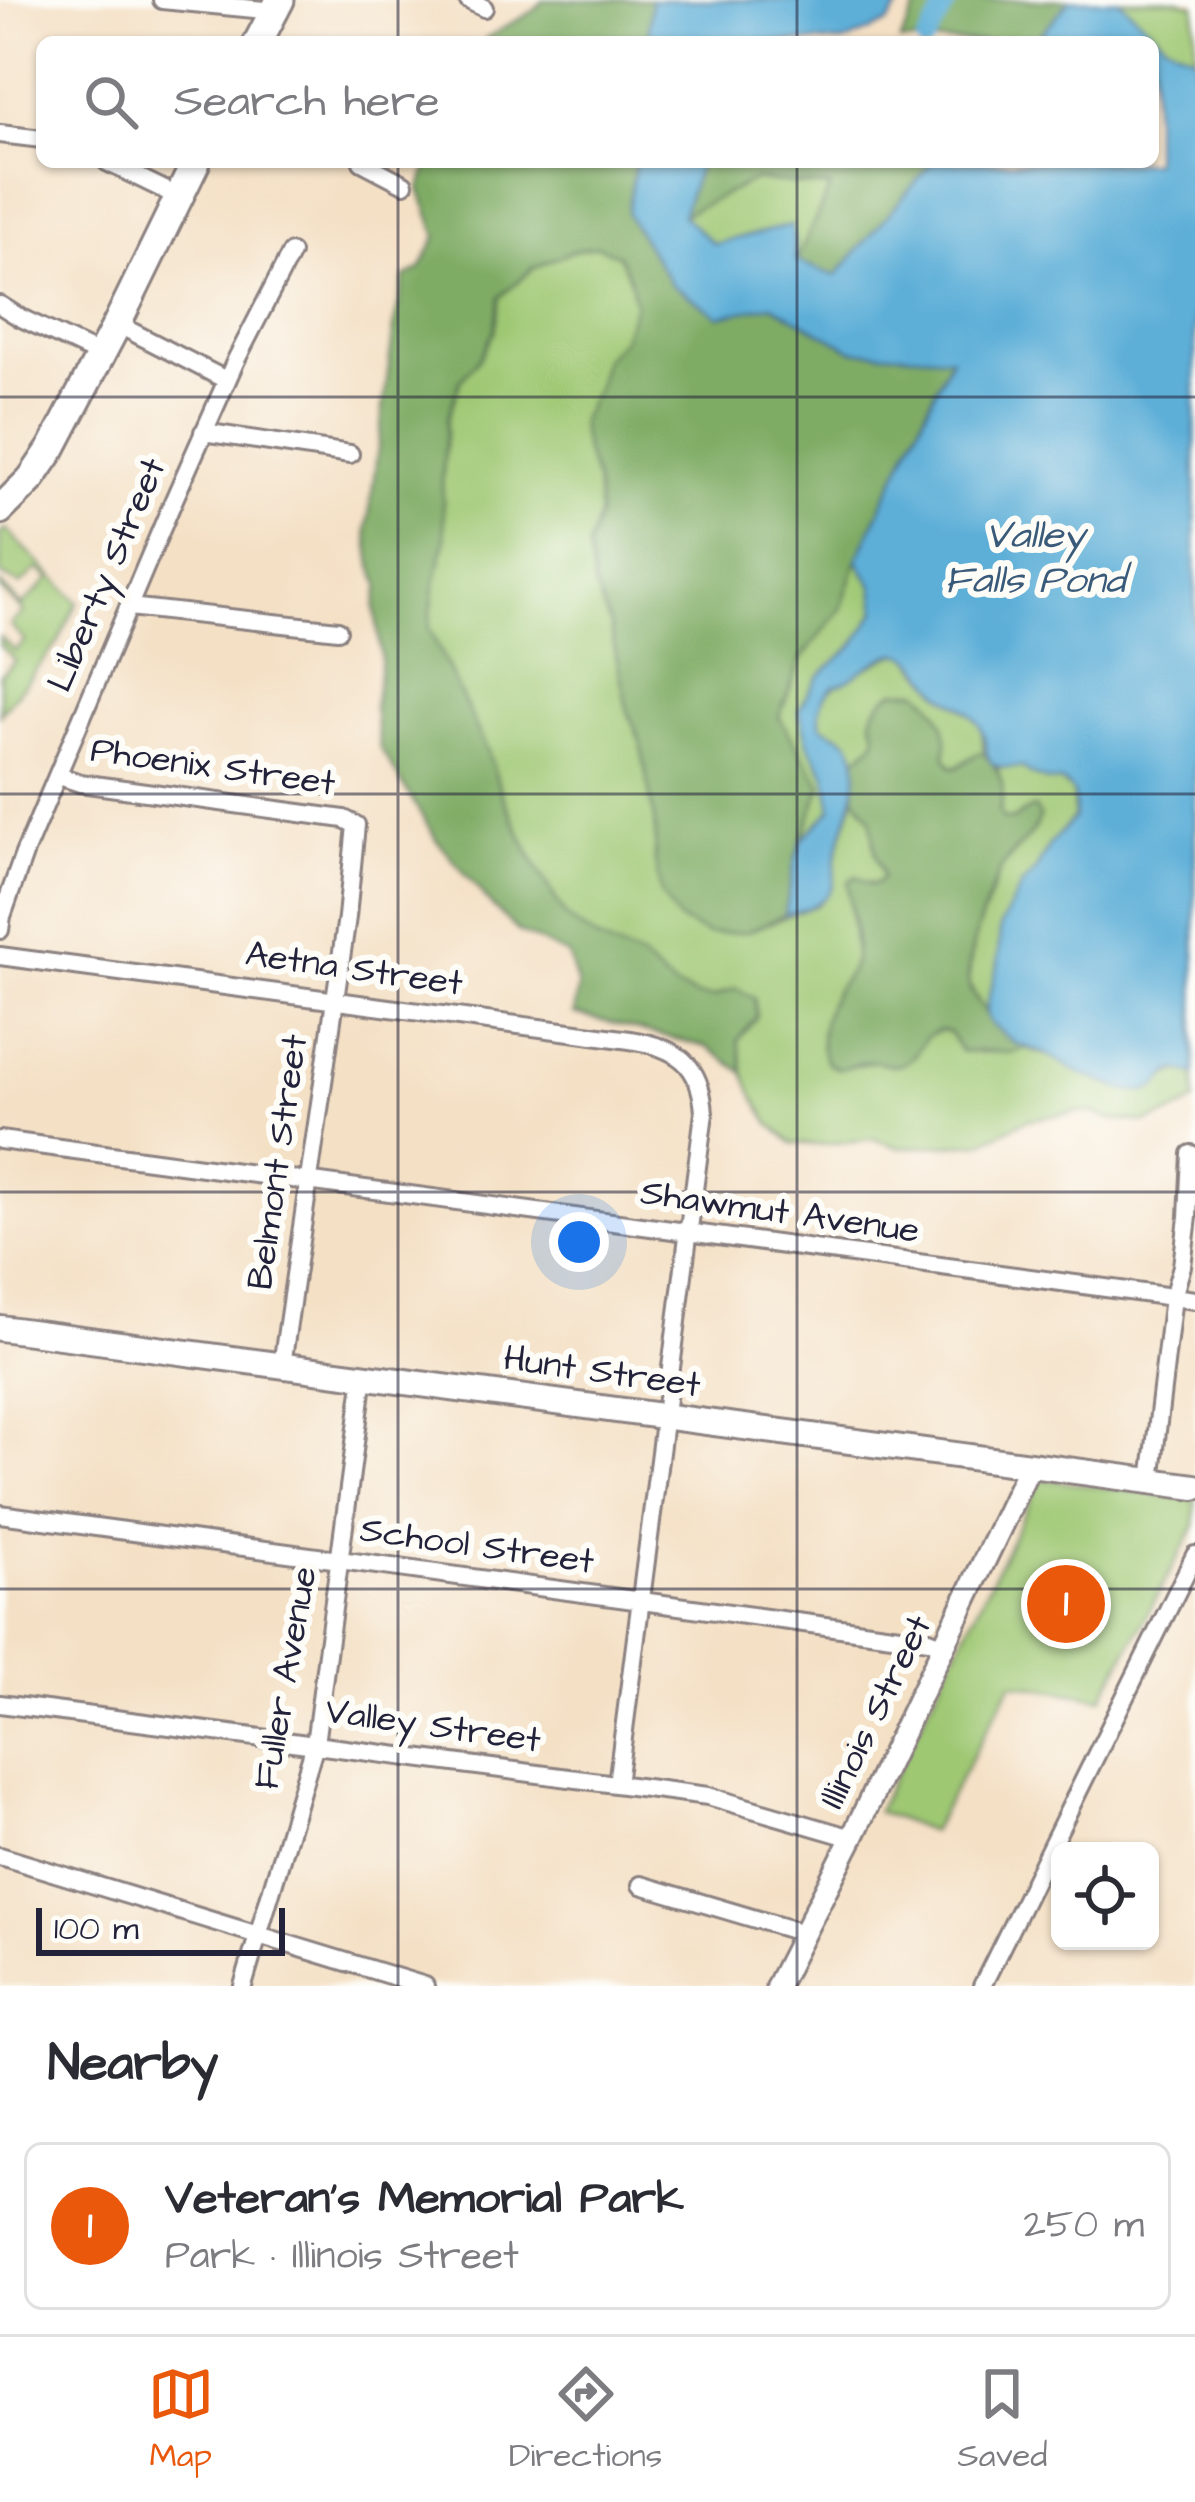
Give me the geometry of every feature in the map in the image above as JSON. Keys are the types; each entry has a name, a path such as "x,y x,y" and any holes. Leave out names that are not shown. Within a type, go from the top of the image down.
{"main road":[{"path":"261,36 278,6"},
{"path":"0,510 41,466 193,168"},
{"name":"Hunt Street","path":"0,1328 1195,1487"}],"street":[{"path":"161,0 278,6"},
{"path":"0,134 36,138"},
{"path":"119,168 178,197"},
{"path":"373,168 404,184"},
{"name":"Liberty Street","path":"0,930 24,854 203,432 290,253"},
{"path":"0,305 100,356"},
{"path":"117,324 226,380"},
{"path":"203,432 350,454"},
{"path":"129,607 338,630"},
{"name":"Phoenix Street","path":"59,776 356,824"},
{"name":"Belmont Street","path":"282,1365 356,824"},
{"name":"Aetna Street","path":"0,956 334,998 673,1050 690,1069 703,1095 689,1233"},
{"name":"Shawmut Avenue","path":"0,1140 1195,1300"},
{"path":"1150,1481 1173,1297 1183,1266 1191,1154"},
{"path":"617,1784 689,1233"},
{"name":"Fuller Avenue","path":"243,1986 315,1744 364,1376"},
{"name":"Illinois Street","path":"777,1986 1030,1466"},
{"name":"School Street","path":"0,1514 929,1640 944,1646"},
{"path":"982,1986 1195,1555"},
{"name":"Valley Street","path":"0,1704 725,1800 852,1838"},
{"path":"0,1856 425,1986"},
{"path":"640,1885 803,1933"}],"green space":[{"path":"543,0 651,0 649,36 490,36 535,10"},
{"path":"920,0 1070,0 1039,36 903,36"},
{"path":"1119,0 1177,0 1195,5 1195,56 1158,36"},
{"path":"428,168 635,168 627,214 672,285 718,315 772,305 854,351 951,356 857,560 841,609 801,659 779,717 822,785 795,860 785,915 746,932 707,934 678,920 661,894 641,744 627,708 610,625 594,585 588,547 599,514 596,480 580,421 597,388 603,360 623,338 635,305 630,279 618,255 596,246 572,251 533,268 500,297 494,331 480,358 461,379 447,419 442,483 445,540 429,628 488,752 502,796 566,917 598,940 641,958 674,987 713,997 736,988 754,998 757,1016 738,1040 744,1073 707,1047 574,1014 578,986 568,955 519,932 490,904 437,840 380,748 374,708 381,659 375,607 380,585 372,567 367,530 395,319 405,277 420,269 437,236 420,189"},
{"path":"698,168 928,168 836,276 796,261 830,187 755,180 682,215"},
{"path":"755,180 831,188 796,261 792,225 714,244 682,215"},
{"path":"596,246 618,254 635,304 624,338 603,360 597,388 580,421 596,480 599,514 588,547 627,708 641,744 656,831 655,862 746,932 817,905 832,887 836,854 855,796 871,819 883,876 877,883 865,882 849,892 855,954 826,1014 836,1068 874,1061 903,1064 925,1037 941,1030 950,1033 960,1051 1025,1048 1129,1091 1152,1087 1176,1072 1195,1075 1195,1101 1145,1123 1077,1112 1026,1120 981,1143 900,1148 874,1139 792,1143 771,1125 744,1073 738,1040 757,1016 736,988 713,997 674,987 641,958 598,940 566,917 502,796 488,752 429,628 445,540 442,483 447,420 461,379 480,358 494,331 500,297 534,268"},
{"path":"6,529 78,602 58,643 0,714 0,675 15,661 0,646 0,637 15,651 25,641 10,625 24,612 0,584 22,606 50,578 38,569 20,585 0,574 0,534"},
{"path":"857,560 873,586 876,611 855,644 818,677 808,743 826,775 832,809 802,840 821,785 779,718 801,659 841,609"},
{"path":"900,653 909,656 941,694 973,716 981,726 984,754 952,767 944,756 942,721 922,696 909,691 895,693 883,702 872,720 876,739 856,759 844,737 821,726 820,707 828,692"},
{"path":"896,691 918,691 933,706 946,731 945,755 952,767 978,753 989,759 1001,781 1003,819 1012,820 1035,808 1040,816 993,886 968,974 970,989 992,1022 1025,1048 1011,1053 960,1051 950,1033 941,1030 927,1037 906,1063 872,1061 840,1068 826,1060 821,1038 829,1004 855,956 848,882 856,876 871,885 883,876 871,819 855,796 856,759 876,739 872,720 877,706"},
{"path":"997,767 1022,767 1047,781 1061,782 1073,792 1074,817 1022,885 1000,926 987,1015 968,983 974,939 1000,870 1035,829 1030,809 1009,821 1000,816 1002,786"},
{"path":"1041,1479 1195,1500 1195,1526 1102,1698 1012,1683 931,1832 877,1811"}],"water":[{"path":"651,0 904,0 888,23 859,36 648,36"},
{"name":"Valley Falls Pond","path":"1070,0 1119,0 1158,36 1039,36"},
{"name":"Valley Falls Pond","path":"1159,37 1195,56 1195,1075 1178,1070 1156,1088 1124,1090 1016,1044 991,1024 987,1003 998,964 1000,926 1050,844 1074,818 1073,792 1061,782 1047,781 1022,767 991,762 974,718 941,693 907,656 884,657 834,686 823,699 821,725 852,746 855,786 832,887 818,902 785,915 802,840 832,809 826,775 808,743 799,710 818,677 855,644 876,611 873,586 857,560 951,357 854,351 772,305 719,316 672,285 627,214 635,168 698,168 682,215 714,244 792,225 796,261 836,276 928,168 1159,168"}],"waterway":[{"path":"929,36 950,0"}],"place":[{"name":"Veteran's Memorial Park","path":"1066,1604"}]}
